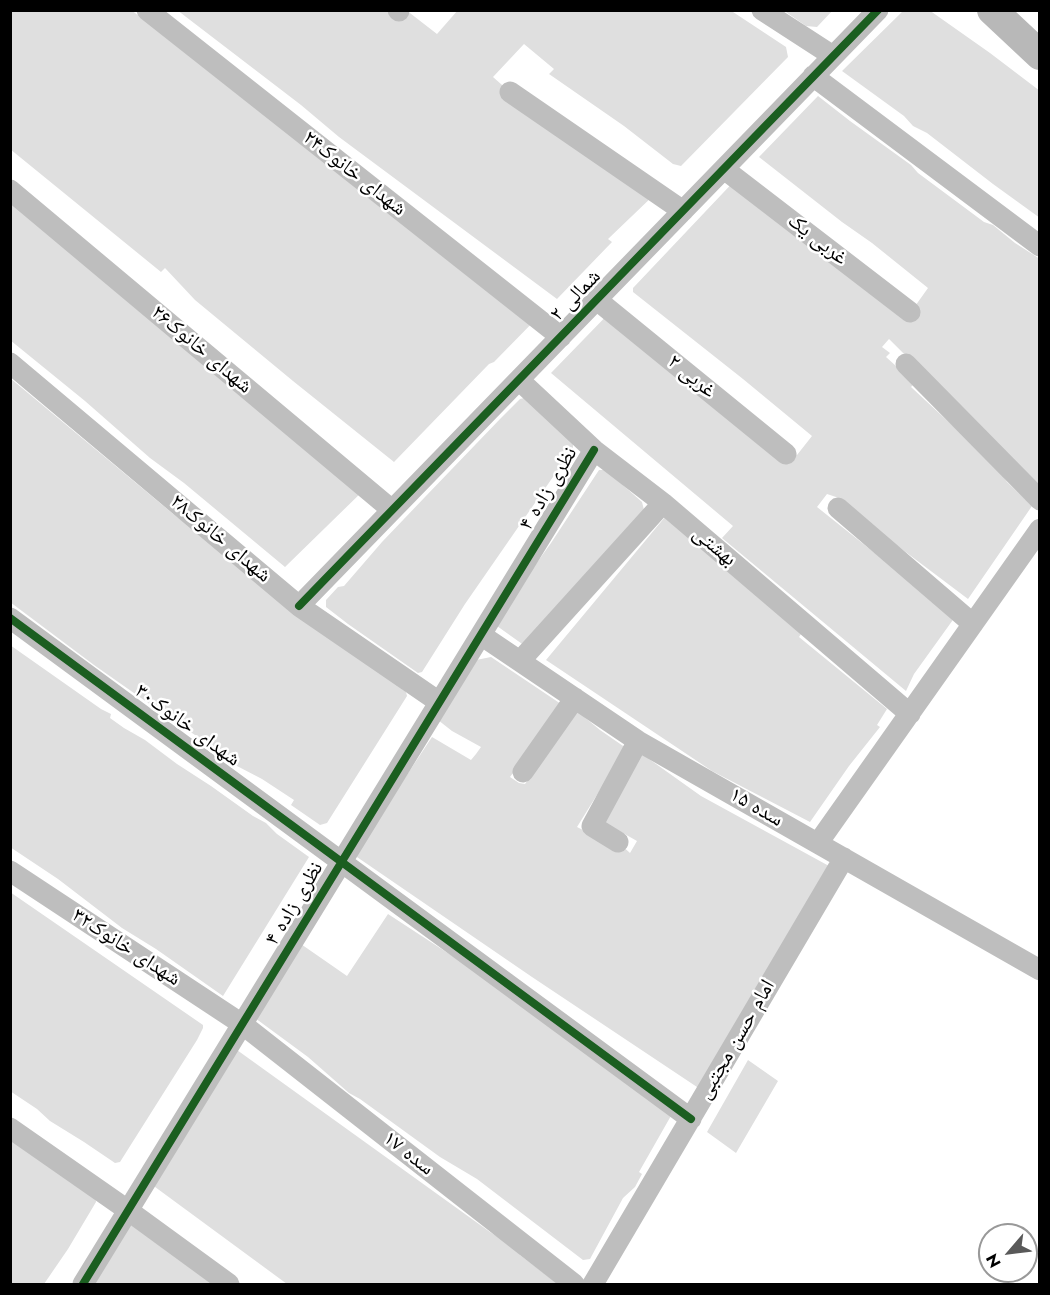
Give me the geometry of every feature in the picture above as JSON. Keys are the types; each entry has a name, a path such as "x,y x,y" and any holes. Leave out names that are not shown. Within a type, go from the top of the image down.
{"main road":[{"path":"992,10 1040,55"}],"street":[{"name":"شهدای خانوک۲۴","path":"147,10 561,337"},
{"path":"762,10 833,56"},
{"name":"شمالی ۲","path":"299,606 878,10"},
{"path":"813,76 1040,246"},
{"path":"510,92 683,211"},
{"name":"غربی یک","path":"724,169 910,312"},
{"name":"شهدای خانوک۲۶","path":"10,190 392,510"},
{"name":"۲ غربی","path":"597,300 786,454"},
{"name":"شهدای خانوک۲۸","path":"10,363 299,606 439,702"},
{"path":"906,364 1040,500"},
{"name":"بهشتی","path":"519,380 594,450 663,503 910,714"},
{"name":"نظری زاده ۴","path":"83,1284 594,450"},
{"path":"520,661 663,503"},
{"path":"838,508 973,624"},
{"path":"818,843 1040,529"},
{"name":"شهدای خانوک۳۰","path":"10,618 690,1119"},
{"name":"سده ۱۵","path":"481,635 638,741 1040,970"},
{"path":"523,772 574,698"},
{"path":"618,842 592,826 638,741"},
{"name":"امام حسن مجتبی","path":"593,1284 844,858"},
{"name":"شهدای خانوک۳۲","path":"10,871 242,1024"},
{"name":"سده ۱۷","path":"242,1024 574,1284"},
{"path":"10,1128 229,1284"}],"building":[{"path":"10,10 131,10 541,314 394,462 195,300 165,268 161,272 10,149"},
{"path":"177,10 406,10 437,34 458,10 730,10 786,47 788,57 681,166 673,164 624,126 549,74 554,69 524,44 493,77 510,92 655,194 608,239 612,242 557,299 339,137"},
{"path":"783,10 833,10 817,27 806,26"},
{"path":"904,10 929,10 1040,91 1040,218 927,133 913,126 904,116 842,71"},
{"path":"818,96 984,222 993,225 1040,259 1040,489 889,339 882,347 890,353 886,357 915,383 911,387 996,466 1007,482 1032,506 968,599 839,498 827,494 817,507 955,617 914,674 906,691 722,538 733,526 551,373 617,305 797,455 812,436 633,292 633,288 740,175 913,309 928,288 759,157"},
{"path":"10,196 367,487 285,567 184,483 150,458 10,340"},
{"path":"10,378 172,513 406,692 407,696 327,823 320,825 291,805 294,800 237,766 228,757 94,665 10,602"},
{"path":"524,398 573,441 573,448 465,604 422,672 418,673 326,607 326,600 338,587 344,586 425,497 520,399"},
{"path":"599,470 606,470 642,502 644,510 525,646 497,626 496,620"},
{"path":"665,517 803,631 799,637 887,709 877,725 880,727 849,766 810,822 712,771 546,660"},
{"path":"10,645 111,714 110,718 124,728 266,823 277,834 309,857 223,996 122,928 58,879 10,847"},
{"path":"491,657 561,704 546,729 510,777 525,784 577,711 626,748 577,827 618,842 630,853 637,841 600,820 642,754 701,796 829,866 700,1089 354,855 432,737 471,760 481,747 452,731 438,720 476,660"},
{"path":"10,892 203,1025 197,1040 120,1162 115,1163 50,1121 10,1091"},
{"path":"388,914 676,1107 639,1172 642,1174 635,1187 623,1198 590,1259 583,1260 477,1179 440,1157 349,1093 308,1057 255,1018 298,942 347,976"},
{"path":"237,1050 518,1250 520,1255 558,1284 287,1284 151,1184"},
{"path":"748,1060 778,1081 736,1153 707,1132"},
{"path":"10,1135 95,1192 96,1202 44,1284 10,1284"},
{"path":"130,1223 228,1284 91,1284"}],"cycle path":[{"path":"299,606 878,10"},
{"path":"83,1284 594,450"},
{"path":"10,618 691,1119"}]}
